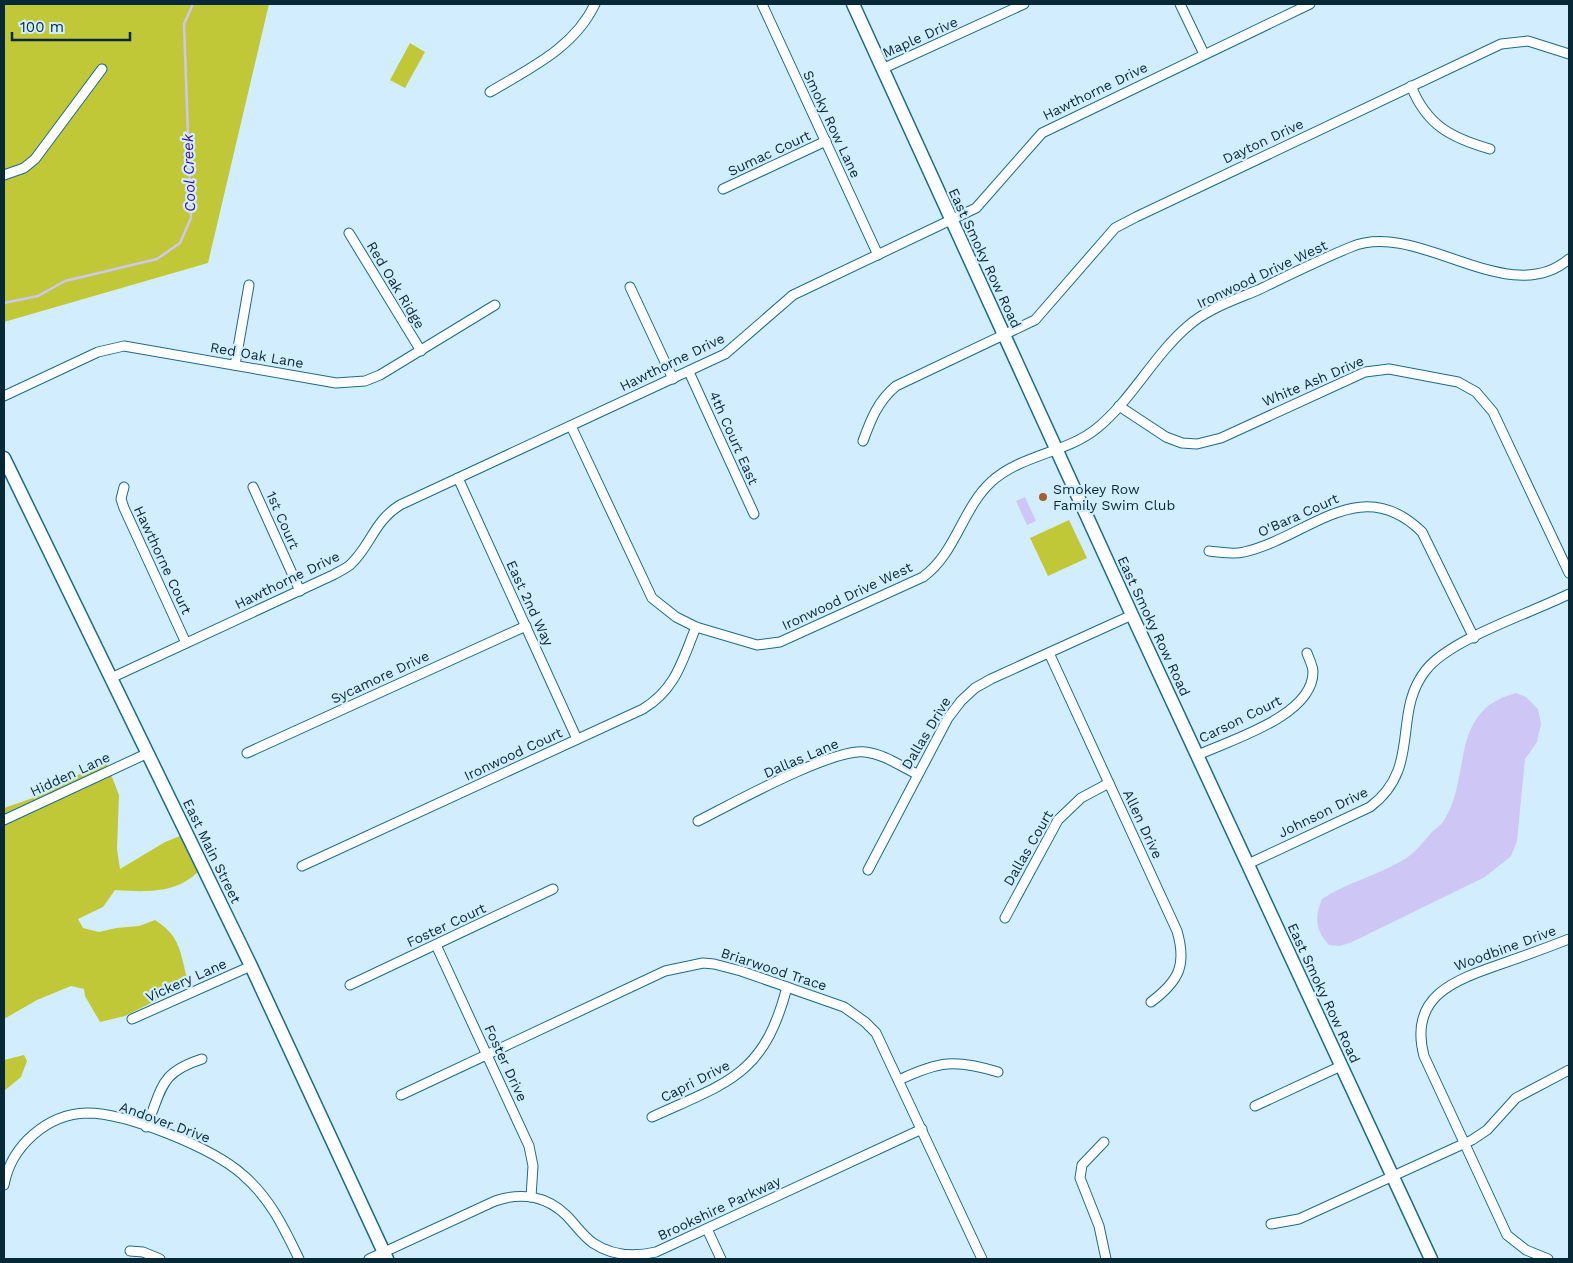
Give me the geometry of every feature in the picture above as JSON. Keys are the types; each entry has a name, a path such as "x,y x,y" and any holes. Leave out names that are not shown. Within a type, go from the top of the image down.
{"street":[{"path":"490,92 564,45 585,23 596,4"},
{"name":"Smoky Row Lane","path":"762,4 878,255"},
{"name":"East Smoky Row Road","path":"853,4 1132,615 1431,1259"},
{"name":"Maple Drive","path":"882,69 1024,4"},
{"path":"1180,4 1204,54"},
{"name":"Hawthorne Drive","path":"111,678 300,591 350,564 379,522 389,512 725,354 793,295 951,221 981,203 1042,133 1310,4"},
{"name":"Dayton Drive","path":"863,441 875,410 885,395 896,386 1004,335 1040,315 1115,228 1484,52 1508,43 1528,41 1569,54"},
{"path":"4,175 24,168 35,159 102,69"},
{"path":"1410,86 1426,114 1438,126 1459,140 1490,149"},
{"name":"Sumac Court","path":"723,189 826,142"},
{"name":"Red Oak Ridge","path":"349,233 421,351"},
{"name":"Ironwood Drive West","path":"572,426 652,598 676,617 696,627 757,645 780,642 923,577 945,555 970,511 989,484 1004,473 1094,430 1119,406 1176,338 1196,320 1353,246 1378,240 1517,276 1543,274 1569,259"},
{"path":"235,365 249,285"},
{"path":"630,286 673,379"},
{"name":"Red Oak Lane","path":"4,396 98,352 124,346 336,383 350,383 380,375 495,305"},
{"name":"White Ash Drive","path":"1119,406 1166,437 1182,443 1197,444 1221,438 1365,372 1389,369 1458,382 1476,392 1493,412 1569,573"},
{"name":"4th Court East","path":"689,372 754,514"},
{"name":"East Main Street","path":"4,458 250,966 385,1256"},
{"name":"East 2nd Way","path":"458,478 578,739"},
{"name":"Hawthorne Court","path":"124,486 121,499 124,508 186,643"},
{"name":"1st Court","path":"253,488 300,591"},
{"name":"O'Bara Court","path":"1209,551 1231,554 1254,550 1347,508 1367,506 1391,510 1411,522 1422,532 1474,638"},
{"name":"Johnson Drive","path":"1248,864 1370,807 1381,799 1394,781 1402,761 1410,703 1415,686 1424,672 1441,655 1569,594"},
{"name":"Dallas Drive","path":"868,870 917,774 948,718 961,701 976,688 991,679 1132,615"},
{"name":"Sycamore Drive","path":"247,754 526,626"},
{"name":"Ironwood Court","path":"302,866 643,709 662,695 675,679 696,627"},
{"name":"Allen Drive","path":"1049,653 1177,931 1182,946 1182,960 1178,976 1169,988 1151,1002"},
{"name":"Carson Court","path":"1198,755 1275,720 1294,708 1306,692 1312,679 1313,670 1307,653"},
{"name":"Hidden Lane","path":"4,820 148,753"},
{"name":"Dallas Lane","path":"698,821 821,761 844,753 873,753 917,774"},
{"name":"Dallas Court","path":"1005,918 1058,820 1081,798 1109,783"},
{"name":"Foster Court","path":"350,985 553,889"},
{"name":"Woodbine Drive","path":"1548,1259 1526,1250 1507,1235 1424,1056 1421,1033 1428,1007 1441,990 1457,980 1569,939"},
{"name":"Foster Drive","path":"436,945 529,1146 533,1166 532,1197"},
{"name":"Briarwood Trace","path":"401,1094 665,971 679,966 714,964 844,1007 865,1022 879,1039 982,1259"},
{"name":"Vickery Lane","path":"132,1019 250,966"},
{"name":"Capri Drive","path":"652,1117 720,1085 747,1068 766,1044 787,987"},
{"path":"146,1127 169,1076 182,1066 202,1059"},
{"path":"899,1080 926,1067 950,1063 962,1063 998,1072"},
{"path":"1255,1106 1341,1066"},
{"path":"1271,1224 1299,1219 1464,1144 1487,1130 1516,1098 1568,1073"},
{"name":"Andover Drive","path":"4,1182 12,1161 22,1146 48,1124 71,1116 93,1114 124,1119 199,1146 225,1160 244,1175 260,1190 279,1218 299,1259"},
{"name":"Brookshire Parkway","path":"369,1259 385,1256 495,1201 517,1196 532,1197 555,1206 592,1242 616,1256 643,1255 656,1252 922,1129"},
{"path":"1104,1142 1082,1165 1080,1178 1099,1226 1106,1259"},
{"path":"707,1229 722,1259"},
{"path":"130,1251 143,1252 160,1259"}],"shaded area":[{"path":"4,4 269,4 208,263 4,322"},
{"path":"410,43 425,52 405,88 390,80"},
{"path":"1025,497 1036,521 1027,525 1016,501"},
{"path":"1069,520 1087,558 1048,576 1030,538"},
{"path":"1516,693 1526,697 1538,709 1541,724 1537,742 1525,759 1517,841 1511,856 1485,877 1352,942 1340,946 1329,945 1321,934 1317,918 1322,899 1405,859 1443,822 1452,804 1470,730 1480,714 1494,702"},
{"path":"105,759 119,795 117,849 120,869 165,842 180,836 198,872 189,879 170,888 148,891 115,890 103,907 78,919 83,928 99,932 139,926 155,920 170,932 178,945 187,978 181,988 125,1016 100,1022 85,996 84,989 71,986 37,1000 4,1019 4,808 47,793"},
{"path":"24,1055 27,1061 21,1077 4,1091 4,1060"}],"waterway":[{"name":"Cool Creek","path":"4,303 38,296 65,281 157,259 180,243 191,218 184,24 193,4"}],"place":[{"name":"Smokey Row Family Swim Club","path":"1043,497"}]}
